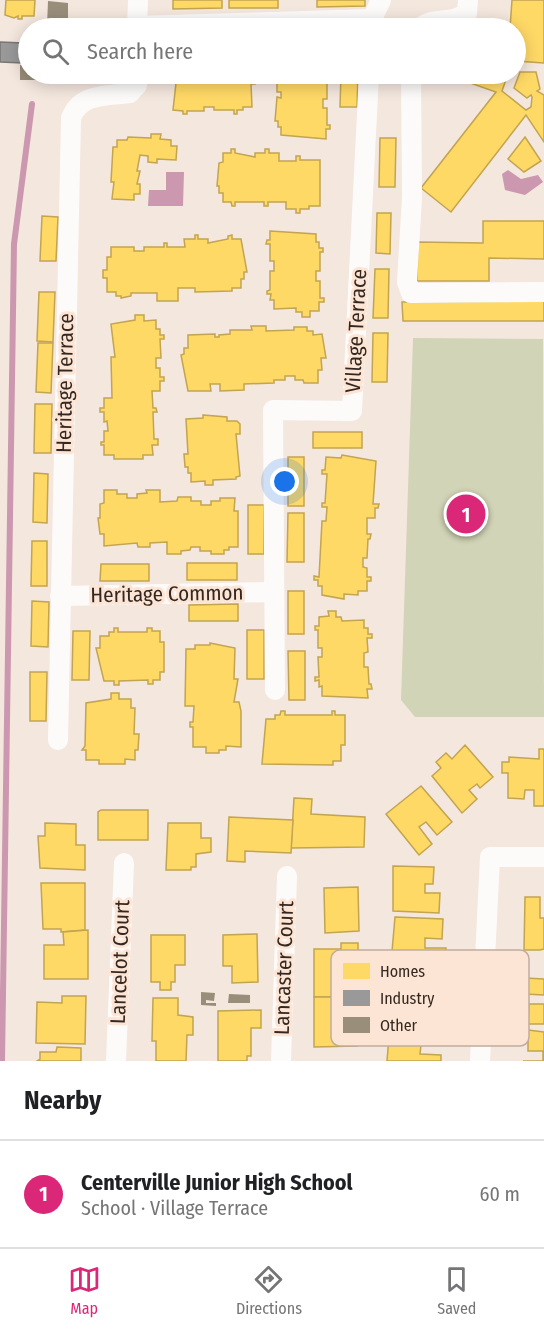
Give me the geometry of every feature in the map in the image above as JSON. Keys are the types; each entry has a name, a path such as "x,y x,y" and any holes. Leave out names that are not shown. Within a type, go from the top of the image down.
{"street":[{"path":"137,18 138,0"},
{"path":"374,18 381,0"},
{"path":"460,18 467,13 468,0"},
{"name":"Heritage Terrace","path":"58,740 71,118 75,107 85,99 130,93 137,84"},
{"name":"Village Terrace","path":"275,690 273,411 352,411 368,84"},
{"path":"411,84 412,197 407,282 411,293 544,292"},
{"name":"Heritage Common","path":"60,596 274,592"},
{"path":"485,950 490,857 544,857"},
{"name":"Lancelot Court","path":"116,1061 124,863"},
{"name":"Lancaster Court","path":"281,1061 287,876"},
{"path":"480,1061 481,1046"}],"green space":[{"path":"413,338 543,339 544,717 415,717 401,700"}],"shaded area":[{"path":"508,170 521,179 538,175 543,182 525,195 505,190 502,174"},
{"path":"166,172 184,172 183,206 148,206 149,190 166,190"}],"building: Homes":[{"path":"6,0 35,0 34,16 14,18 5,15"},
{"path":"173,0 222,0 222,8 173,9"},
{"path":"229,0 278,0 278,8 229,8"},
{"path":"317,0 365,0 365,6 317,7"},
{"path":"512,0 544,0 544,63 526,62 526,18 511,18"},
{"path":"526,72 536,72 540,89 537,91 544,95 544,142 526,115 451,212 421,188 496,92 473,84 504,84 502,91 526,110 531,107 531,95 527,98 514,88 516,84 526,84"},
{"path":"176,84 251,84 252,107 243,107 243,110 237,110 237,114 234,114 234,110 214,110 214,107 204,107 204,111 187,111 187,114 173,110"},
{"path":"277,84 327,84 327,99 323,99 323,108 327,108 327,125 330,125 330,129 326,129 326,139 281,135 281,127 278,127 278,121 275,121 277,97 281,98 281,92 277,92"},
{"path":"341,84 358,84 357,107 340,107"},
{"path":"151,134 161,134 160,139 171,140 171,146 177,146 176,160 157,159 157,163 148,162 148,156 140,155 137,184 140,184 140,194 134,194 134,200 112,199 113,147 117,147 117,140 127,140 128,137 151,138"},
{"path":"525,137 541,161 524,172 508,159"},
{"path":"380,138 396,138 395,187 379,187"},
{"path":"231,149 235,149 235,153 255,157 255,153 265,153 265,149 269,149 269,153 279,153 279,161 296,161 296,156 300,156 300,160 320,160 320,206 309,206 309,209 300,209 300,213 296,213 296,209 286,209 286,202 268,202 268,206 264,206 264,202 235,202 235,206 232,206 231,202 223,202 223,193 219,193 219,186 217,186 219,163 223,162 223,153 231,153"},
{"path":"377,213 391,213 390,254 376,253"},
{"path":"42,216 58,217 56,261 40,261"},
{"path":"483,221 544,221 544,259 489,258 489,281 417,281 418,242 483,243"},
{"path":"270,231 316,234 319,248 323,248 323,252 320,252 320,271 316,271 316,281 320,281 320,298 324,298 324,302 319,302 319,311 310,311 310,317 302,317 302,312 296,312 296,308 274,309 274,300 270,300 271,294 267,294 270,290 270,271 274,271 274,261 270,261 270,244 266,244 267,240 270,240"},
{"path":"195,235 198,235 198,239 208,239 208,243 228,239 228,236 232,235 232,239 241,239 247,272 244,272 244,279 241,279 241,288 232,288 232,291 195,292 195,288 178,288 178,301 157,301 157,293 131,293 131,296 121,298 121,296 116,296 116,292 107,292 107,278 103,278 103,270 107,270 107,257 111,257 111,247 134,247 134,251 144,251 144,247 164,247 164,243 167,243 167,247 185,247 184,239 195,239"},
{"path":"375,269 389,269 388,318 373,318"},
{"path":"39,292 55,292 53,342 37,341"},
{"path":"544,301 544,321 403,321 402,302"},
{"path":"135,315 144,315 144,321 156,320 156,329 160,329 160,335 164,335 164,339 160,339 161,358 156,358 156,368 160,368 160,377 164,377 164,381 160,381 160,391 152,391 153,408 156,408 157,412 153,412 154,439 158,439 158,445 152,445 153,455 143,455 143,459 114,459 114,455 104,455 104,445 101,445 101,442 104,442 104,431 108,431 107,421 104,422 104,412 100,412 100,408 104,408 104,398 112,398 111,357 115,357 111,324 135,320"},
{"path":"251,326 266,326 266,331 307,327 307,331 313,331 313,335 322,334 326,358 321,358 322,370 318,370 318,383 304,383 303,380 295,380 295,376 285,376 285,380 274,380 274,383 244,384 244,390 220,391 220,384 210,384 211,391 188,391 181,355 184,354 184,348 188,348 188,335 215,334 215,337 219,337 219,335 230,334 230,330 252,330"},
{"path":"373,333 388,333 387,382 372,382"},
{"path":"38,343 53,343 51,393 36,392"},
{"path":"35,404 52,404 51,453 34,453"},
{"path":"203,415 227,417 227,421 237,421 240,424 240,434 236,434 240,476 236,479 213,480 213,485 205,485 205,481 191,482 191,473 188,473 188,467 185,467 184,454 188,454 186,419 203,418"},
{"path":"313,432 362,432 362,448 313,448"},
{"path":"342,455 376,461 373,504 379,504 378,508 375,508 375,518 367,518 367,534 371,534 368,539 367,558 363,558 363,567 367,568 367,577 371,577 371,581 367,581 367,591 358,591 358,595 344,594 344,599 322,595 322,586 318,586 318,580 314,580 314,576 319,577 322,521 326,521 327,507 322,507 322,503 325,503 327,474 322,474 322,470 325,470 326,457 341,458"},
{"path":"288,457 304,457 304,506 288,506"},
{"path":"34,473 48,474 47,523 33,522"},
{"path":"104,490 117,490 117,494 127,494 127,498 137,498 137,494 147,493 146,490 160,490 160,502 177,501 178,497 191,497 191,501 201,501 201,505 211,505 211,501 220,501 220,498 235,498 234,511 238,511 238,547 229,547 229,550 224,550 224,554 211,554 211,551 200,551 200,547 191,547 190,550 181,551 181,554 167,554 167,542 150,543 150,547 138,547 137,543 104,546 104,534 100,534 98,518 100,518 100,504 104,503"},
{"path":"248,505 264,505 264,554 248,554"},
{"path":"288,513 304,513 304,562 287,562"},
{"path":"32,541 47,541 47,586 31,586"},
{"path":"187,563 237,563 237,580 187,580"},
{"path":"101,564 149,564 149,581 100,581"},
{"path":"288,591 304,591 304,634 288,634"},
{"path":"32,601 49,602 48,647 31,646"},
{"path":"238,604 238,621 189,621 189,605"},
{"path":"328,611 336,611 336,617 341,617 342,621 364,620 364,628 368,628 368,634 372,634 372,638 367,638 368,652 364,653 364,667 368,667 369,684 372,689 367,689 368,698 322,696 322,686 319,687 319,680 315,681 315,677 319,677 318,657 322,657 322,648 318,648 318,630 315,630 315,626 319,626 319,617 329,616"},
{"path":"114,628 118,628 118,632 147,632 147,628 160,631 160,642 164,642 164,672 160,672 160,680 153,680 153,684 148,684 148,680 119,681 119,685 114,685 114,681 104,681 96,648 100,648 100,636 109,636 109,632 114,632"},
{"path":"247,630 264,630 264,679 247,679"},
{"path":"73,631 90,631 89,680 72,680"},
{"path":"210,643 235,648 234,679 238,679 234,702 239,702 241,711 241,747 226,746 226,750 219,750 219,753 206,753 206,747 193,747 193,727 190,727 190,722 193,722 194,706 185,706 186,649 195,649 195,645 210,645"},
{"path":"288,651 305,651 305,700 289,700"},
{"path":"30,672 47,672 46,721 30,721"},
{"path":"111,693 119,693 119,699 131,699 131,708 135,708 134,734 139,734 138,750 135,750 135,760 125,759 125,764 99,764 99,760 86,760 86,750 82,750 85,746 86,703 111,699"},
{"path":"281,711 285,711 285,715 332,715 332,711 335,711 335,715 345,715 345,745 341,745 341,761 333,761 333,765 262,764 266,719 275,719 275,715 280,715"},
{"path":"465,745 493,777 480,788 477,784 469,790 477,799 462,813 432,776 441,768 436,762 446,753 452,759"},
{"path":"539,749 544,749 544,806 534,806 534,790 525,790 524,799 508,798 508,773 502,773 502,762 509,762 509,757 539,759"},
{"path":"421,786 452,822 437,835 426,822 419,827 432,844 419,855 386,814"},
{"path":"294,798 312,799 311,814 365,817 364,847 291,848"},
{"path":"101,810 148,810 148,840 98,840 98,812"},
{"path":"229,817 293,820 291,853 245,851 245,862 227,861"},
{"path":"45,823 76,824 76,845 85,845 85,870 40,868 38,836 45,836"},
{"path":"168,823 201,823 201,838 211,838 211,852 196,854 196,867 191,867 191,870 166,870"},
{"path":"393,866 434,867 433,884 425,884 425,893 440,893 439,913 393,911"},
{"path":"41,883 85,883 85,930 61,932 61,929 43,929"},
{"path":"358,887 359,931 325,933 324,888"},
{"path":"525,897 540,897 540,918 544,918 544,949 524,950"},
{"path":"395,917 443,919 442,939 425,938 425,948 446,948 446,950 392,950"},
{"path":"88,930 88,979 44,979 44,945 64,945 63,932"},
{"path":"257,934 258,982 232,983 232,966 223,966 223,935"},
{"path":"151,935 185,935 185,965 175,965 175,982 171,982 171,990 160,990 160,982 151,982"},
{"path":"341,943 358,943 358,950 331,950 331,997 314,997 314,949 341,949"},
{"path":"529,978 544,979 544,995 529,994"},
{"path":"62,996 86,996 85,1044 36,1043 37,1002 62,1003"},
{"path":"314,997 331,997 331,1046 357,1046 314,1047"},
{"path":"153,998 178,998 178,1015 193,1017 193,1035 187,1035 186,1061 156,1061 156,1041 152,1041"},
{"path":"529,1004 544,1004 544,1024 529,1024"},
{"path":"261,1010 261,1028 251,1028 251,1056 247,1056 247,1061 218,1061 218,1011"},
{"path":"529,1030 544,1032 544,1061 543,1051 528,1051"},
{"path":"388,1046 421,1046 420,1054 441,1055 441,1061 387,1061"},
{"path":"57,1047 81,1048 81,1061 37,1061 40,1059 40,1052 56,1052"}],"building: Industry":[{"path":"0,42 18,43 18,63 0,62"}],"building: Other":[{"path":"48,1 68,3 68,18 47,18"},
{"path":"201,992 215,993 214,1001 206,1000 206,1003 216,1003 216,1006 201,1005"},
{"path":"229,994 250,995 250,1003 228,1003"}],"waterway":[{"path":"2,1061 14,244 32,104"}],"place":[{"name":"Centerville Junior High School","path":"466,514"}]}
